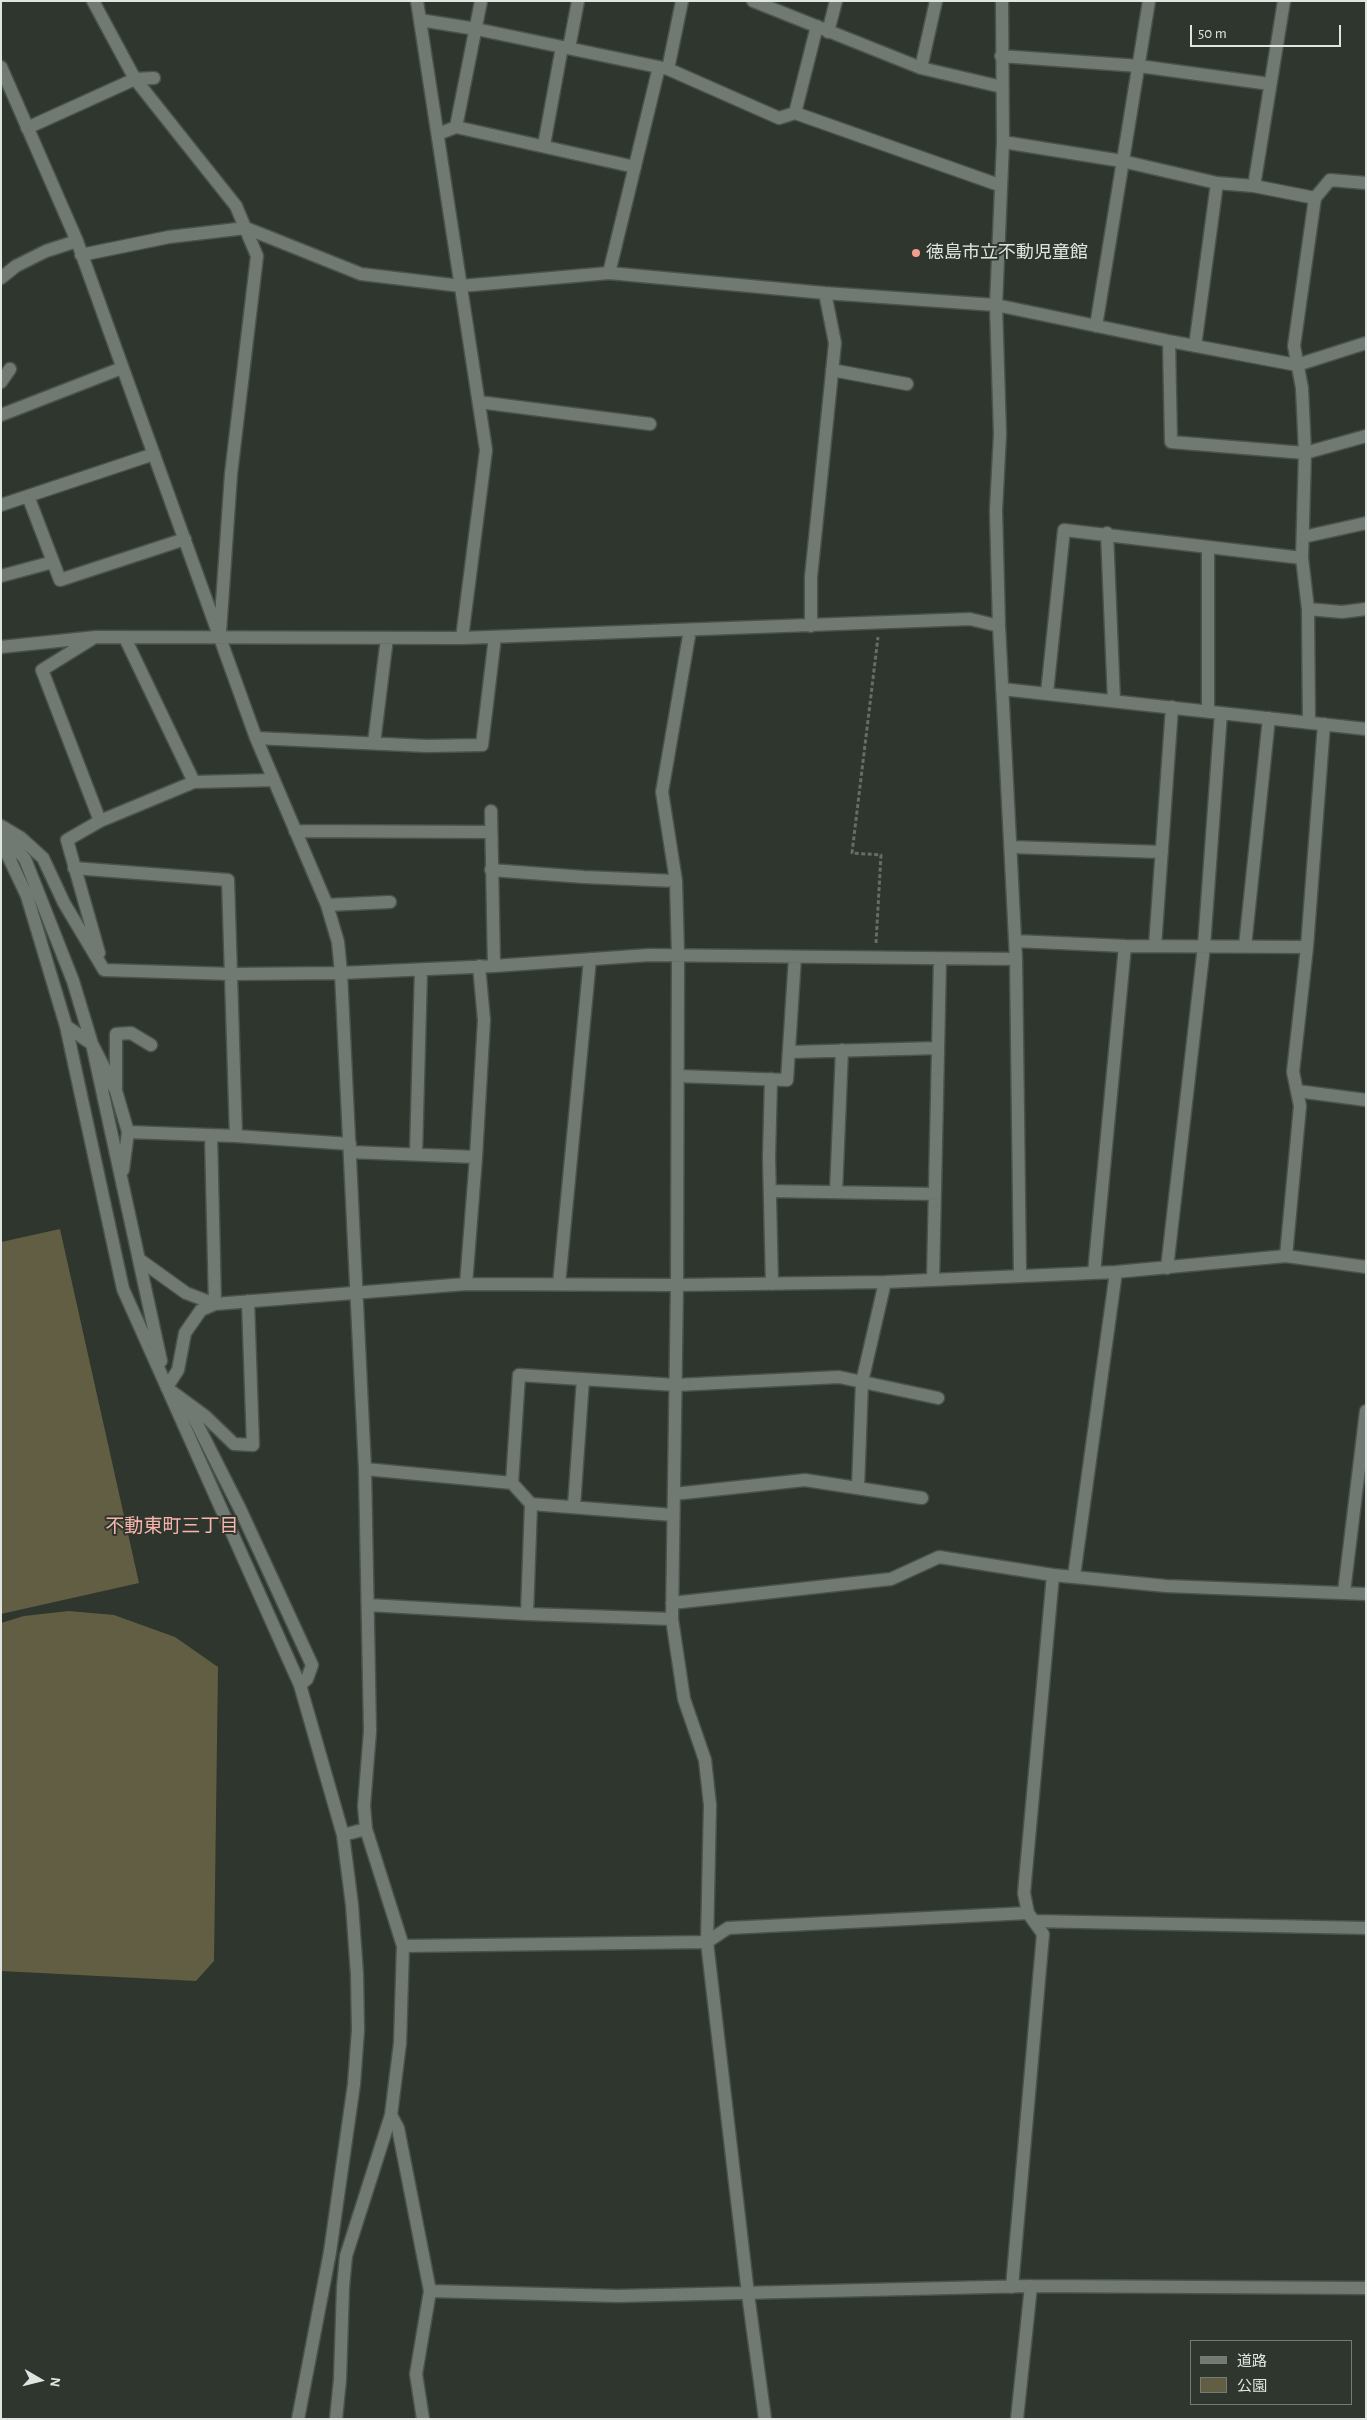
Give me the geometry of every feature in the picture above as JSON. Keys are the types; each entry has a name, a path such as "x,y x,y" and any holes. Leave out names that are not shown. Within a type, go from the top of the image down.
{"street":[{"path":"93,1 135,79 236,206 257,256 231,474 220,636"},
{"path":"417,1 486,450 462,638"},
{"path":"456,128 481,1"},
{"path":"544,146 565,47 578,1"},
{"path":"609,272 635,167 682,1"},
{"path":"753,1 921,68 1002,87"},
{"path":"795,113 822,29 836,1"},
{"path":"921,68 936,1"},
{"path":"1002,1 1002,142 996,305 1000,434 996,510 999,626 1016,959 1020,1275"},
{"path":"1096,326 1149,1"},
{"path":"1254,186 1284,1"},
{"path":"420,20 476,29 664,68 780,118 795,113 999,185"},
{"path":"1001,56 1139,66 1270,84"},
{"path":"2,72 77,241 256,738 327,905 338,942 365,1469 370,1731 364,1806 366,1830 403,1946 400,2043 391,2116 346,2256 340,2379 336,2419"},
{"path":"27,128 135,79 154,78"},
{"path":"438,134 456,128 635,167"},
{"path":"1002,142 1122,161 1217,183 1254,186 1315,198"},
{"path":"1310,722 1308,609 1302,558 1306,453 1302,388 1294,346 1315,198 1330,180 1366,183"},
{"path":"1195,346 1217,183"},
{"path":"81,255 169,237 246,228 360,274 461,286 609,272 825,293 996,305 1297,365 1366,343"},
{"path":"1,278 16,266 46,252 77,241"},
{"path":"811,626 811,578 835,343 825,293"},
{"path":"1169,341 1171,442 1306,453 1366,436"},
{"path":"1,415 122,368"},
{"path":"1,382 10,370"},
{"path":"832,370 907,384"},
{"path":"479,402 650,424"},
{"path":"1,505 154,454"},
{"path":"28,496 60,580 184,539"},
{"path":"1303,537 1366,524"},
{"path":"1046,693 1064,530 1107,533 1208,548 1302,558"},
{"path":"1107,533 1114,701"},
{"path":"1208,548 1208,711"},
{"path":"1,576 53,562"},
{"path":"1308,609 1342,612 1366,609"},
{"path":"1,647 96,637 462,638 970,619 999,626"},
{"path":"690,630 662,792 676,881 678,955 677,1285 672,1619 684,1699 705,1760 710,1805 707,1942 748,2294 765,2419"},
{"path":"96,637 42,670 100,822"},
{"path":"256,738 374,744 482,745 495,637"},
{"path":"125,638 194,782"},
{"path":"374,744 387,638"},
{"path":"1002,689 1366,729"},
{"path":"1155,946 1172,707"},
{"path":"1167,1268 1204,946 1221,713"},
{"path":"1245,946 1269,718"},
{"path":"1286,1256 1300,1106 1293,1072 1307,947 1324,724"},
{"path":"104,970 67,840 100,822 194,782 274,780"},
{"path":"491,811 494,966"},
{"path":"1,826 21,838 43,858 64,903 104,970"},
{"path":"295,831 491,832"},
{"path":"1,832 25,859 73,982 92,1044 167,1387 234,1444 253,1445 248,1301"},
{"path":"1,841 27,896 66,1026 123,1289 300,1685 343,1836 352,1905 358,2030 354,2084 330,2252 298,2419"},
{"path":"1011,846 1162,852"},
{"path":"74,868 228,880 236,1136"},
{"path":"492,870 584,878 676,881"},
{"path":"327,905 390,902"},
{"path":"1015,942 1125,946 1307,947"},
{"path":"1094,1273 1125,946"},
{"path":"104,970 232,974 421,970 649,955 1016,959"},
{"path":"678,1076 787,1080 795,956"},
{"path":"559,1284 590,959"},
{"path":"933,1280 940,959"},
{"path":"466,1284 484,1020 479,966"},
{"path":"416,1153 421,970"},
{"path":"66,1026 92,1044 116,1091 128,1132 122,1180"},
{"path":"116,1091 116,1034 131,1033 151,1045"},
{"path":"790,1052 938,1048"},
{"path":"836,1192 842,1050"},
{"path":"770,1080 769,1158 772,1284"},
{"path":"1297,1091 1366,1100"},
{"path":"128,1132 236,1136 350,1148 476,1157"},
{"path":"212,1135 215,1304"},
{"path":"770,1191 935,1194"},
{"path":"167,1387 178,1370 185,1333 201,1310 215,1304 466,1284 677,1285 884,1282 1116,1272 1286,1256 1366,1267"},
{"path":"140,1260 186,1293 215,1304"},
{"path":"1074,1576 1116,1272"},
{"path":"858,1487 862,1382 884,1282"},
{"path":"512,1483 519,1375 676,1385 839,1377 938,1398"},
{"path":"574,1506 583,1379"},
{"path":"184,1400 240,1509 312,1665 307,1679 300,1685"},
{"path":"1344,1592 1366,1411"},
{"path":"365,1469 512,1483 531,1504 527,1614"},
{"path":"674,1494 805,1480 922,1498"},
{"path":"531,1504 673,1514"},
{"path":"672,1603 891,1579 939,1557 1053,1575 1166,1586 1366,1594"},
{"path":"1012,2288 1043,1934 1031,1917 1024,1893 1053,1575"},
{"path":"368,1605 527,1614 672,1619"},
{"path":"343,1836 366,1830"},
{"path":"403,1946 707,1942 728,1928 1031,1917 1366,1928"},
{"path":"391,2116 398,2128 430,2291 416,2374 423,2419"},
{"path":"330,2252 346,2256"},
{"path":"1017,2419 1031,2286"},
{"path":"430,2291 618,2296 1012,2288 1031,2286 1366,2288"}],"path":[{"path":"875,958 881,855 852,853 880,622"}],"green space":[{"path":"60,1229 139,1583 1,1614 1,1242"},
{"path":"69,1611 114,1615 175,1637 218,1667 214,1961 196,1981 1,1971 1,1623 24,1616"}],"place":[{"name":"徳島市立不動児童館","path":"916,253"}],"district":[{"name":"不動東町三丁目","path":"172,1526"}]}
